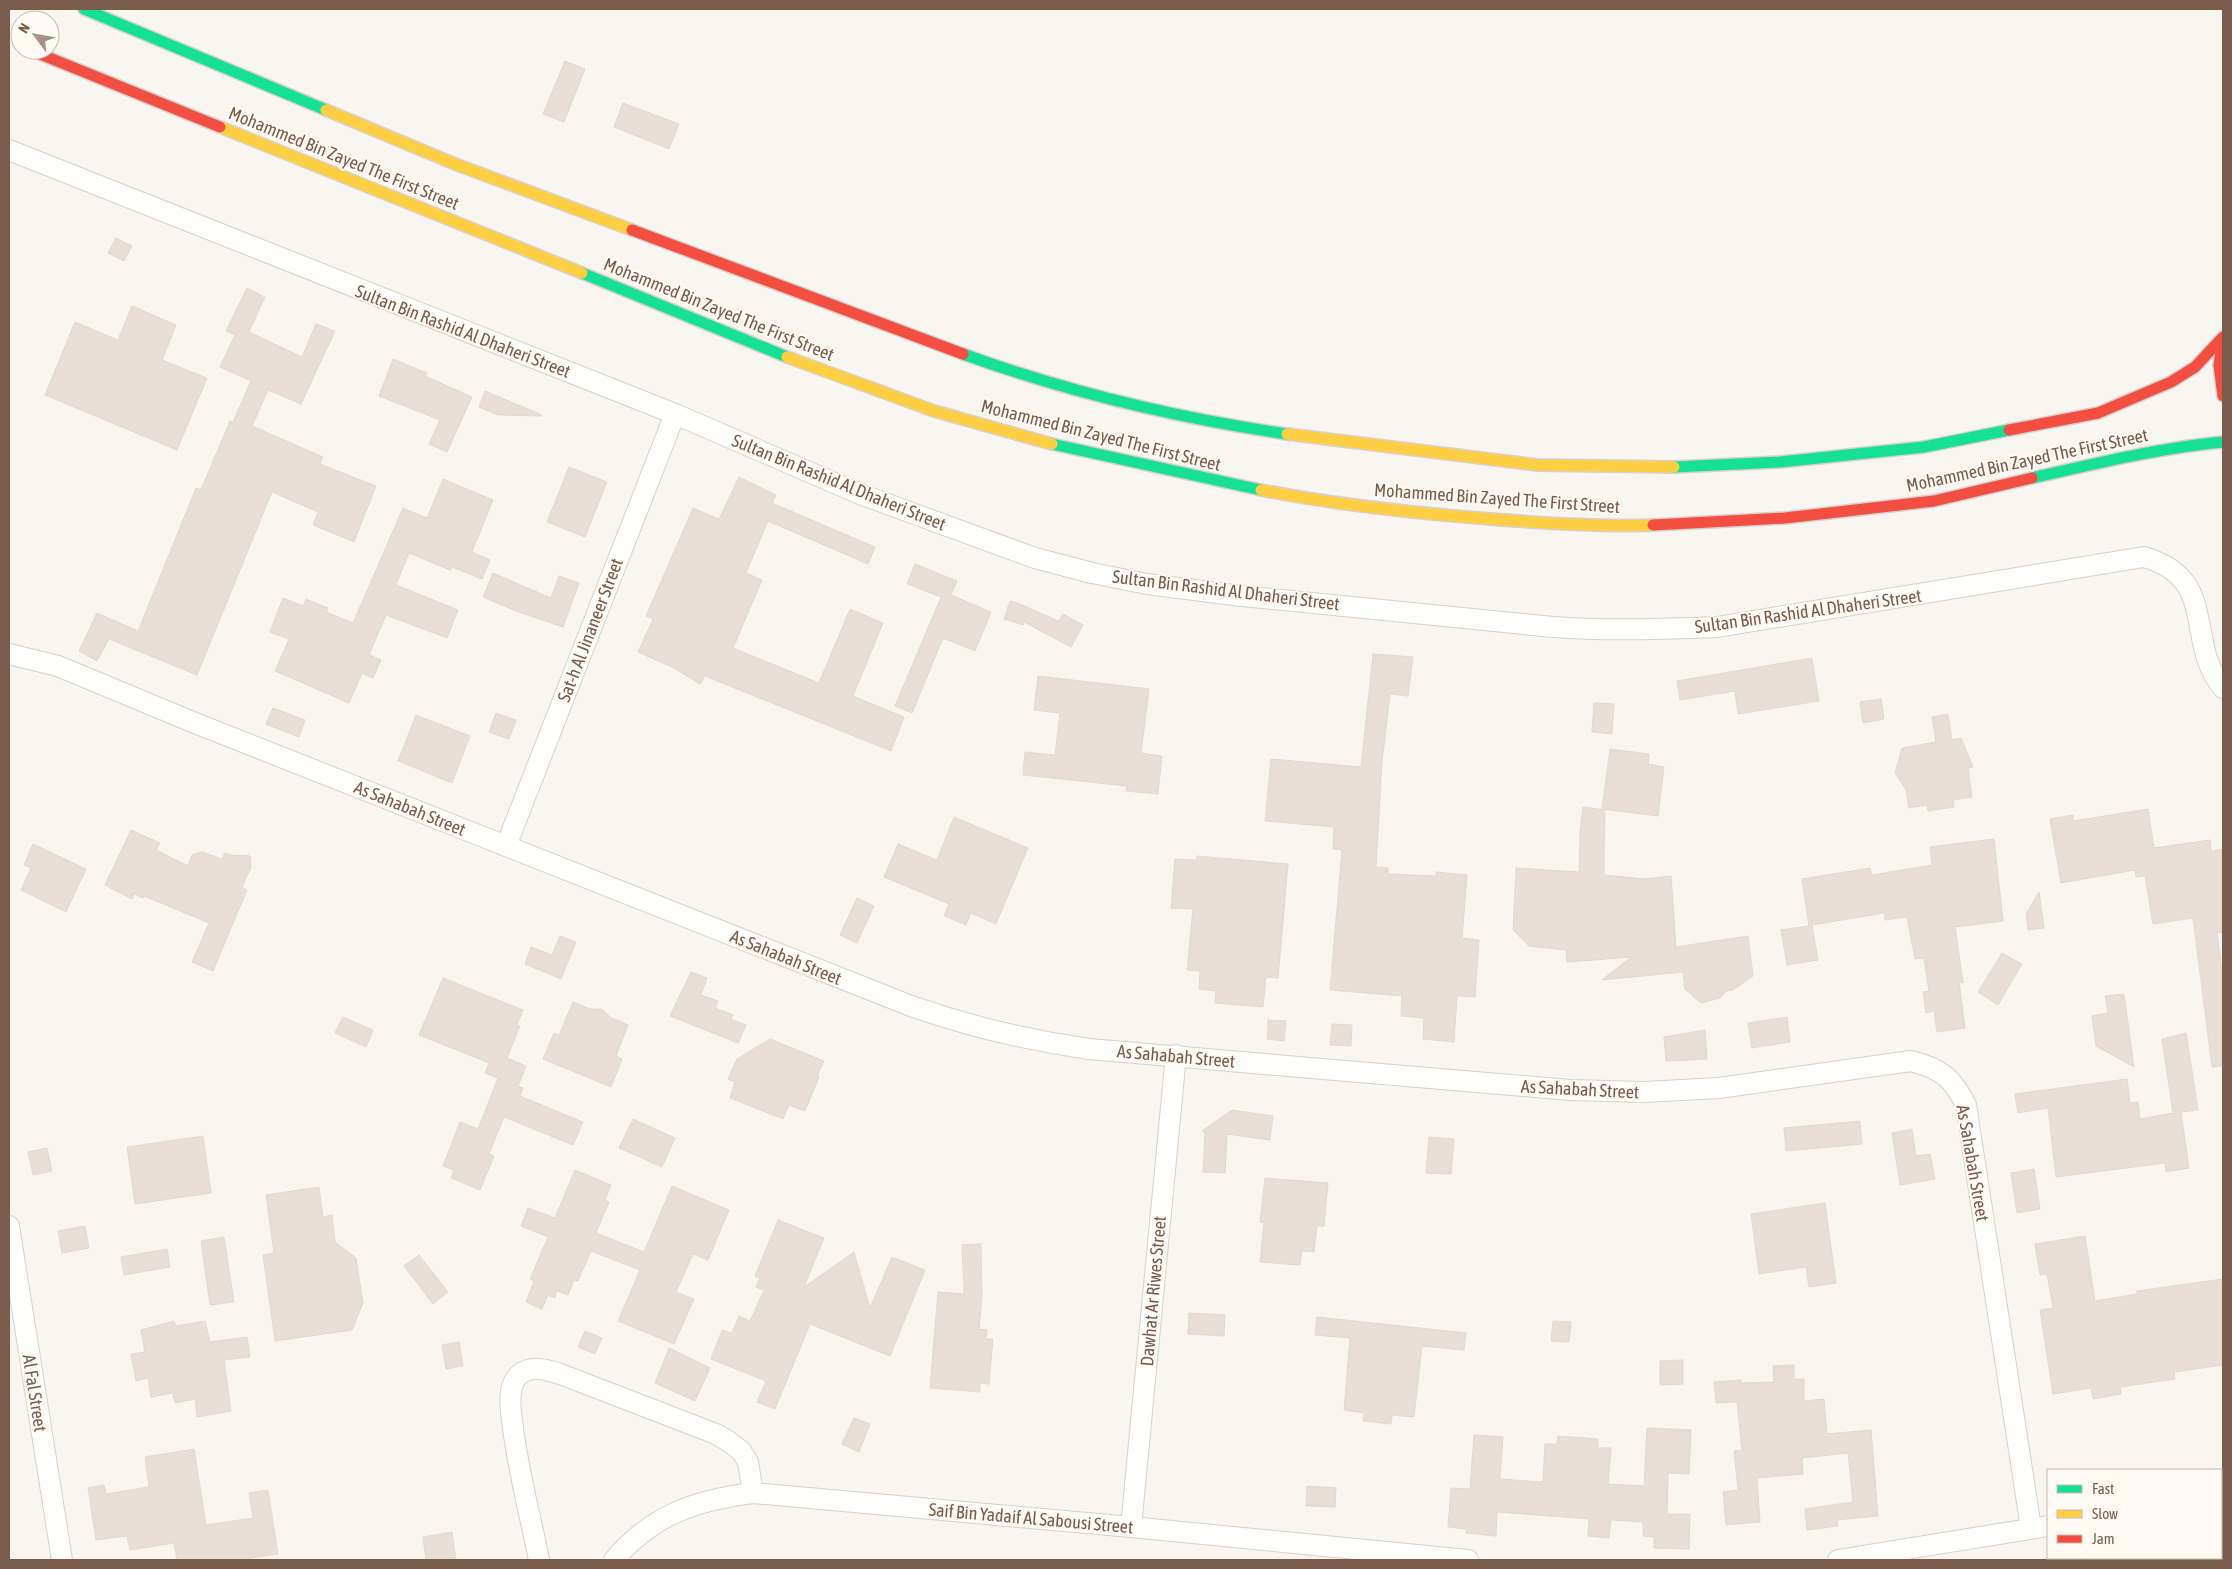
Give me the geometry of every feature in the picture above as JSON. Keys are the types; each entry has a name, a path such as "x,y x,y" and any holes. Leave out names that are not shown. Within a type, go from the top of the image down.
{"main road":[{"name":"Mohammed Bin Zayed The First Street","path":"84,9 455,164 966,355 1100,397 1213,423 1303,437 1537,465 1649,468 1780,462 1924,447 2098,413 2171,382 2195,367 2223,338"},
{"name":"Mohammed Bin Zayed The First Street","path":"55,60 813,367 934,410 1039,441 1296,497 1414,513 1532,522 1646,525 1786,518 1934,501 2147,452 2188,445 2223,442"},
{"path":"2223,338 2219,366 2223,396"}],"street":[{"name":"Sultan Bin Rashid Al Dhaheri Street","path":"9,150 675,414 860,494 1035,558 1092,573 1147,584 1242,596 1599,630 1718,627 2144,557 2159,562 2173,570 2184,580 2192,593 2208,661 2217,681 2223,688"},
{"name":"Sat-h Al Jinaneer Street","path":"506,846 675,414"},
{"name":"As Sahabah Street","path":"9,654 24,656 58,666 911,1006 961,1024 1047,1043 1089,1049 1607,1092 1719,1088 1911,1061 1934,1068 1956,1087 1966,1105 2040,1527"},
{"name":"Dawhat Ar Riwes Street","path":"1131,1527 1176,1055"},
{"name":"Al Fal Street","path":"9,1226 62,1560"},
{"path":"539,1560 512,1419 512,1387 517,1376 530,1369 546,1369 716,1434 741,1451 748,1462 753,1493"},
{"name":"Saif Bin Yadaif Al Sabousi Street","path":"614,1560 624,1549 652,1526 683,1508 718,1497 753,1493 1468,1560"},
{"path":"1838,1560 2040,1527"}],"building":[{"path":"565,61 585,69 564,122 543,114"},
{"path":"623,103 679,124 669,149 614,127"},
{"path":"116,238 132,246 124,261 108,253"},
{"path":"247,288 265,297 249,332 302,357 316,324 335,331 301,404 268,390 252,426 323,457 320,464 376,486 354,542 313,525 318,512 272,492 197,675 109,639 97,661 79,651 97,613 138,631 196,488 201,490 230,421 233,422 251,381 220,367 235,335 226,331"},
{"path":"132,306 176,325 162,360 207,378 177,450 45,395 75,322 118,340"},
{"path":"393,359 427,373 425,376 472,397 447,452 429,444 440,420 379,396"},
{"path":"485,391 542,415 498,415 479,407"},
{"path":"569,467 607,482 585,537 547,522"},
{"path":"739,477 776,495 772,503 875,547 868,564 768,521 746,573 762,580 733,648 819,683 850,609 883,623 853,696 904,717 891,751 705,676 700,684 674,668 638,652 653,619 646,616 693,508 719,519"},
{"path":"443,479 493,500 472,552 490,560 482,579 452,567 450,570 409,553 396,585 458,610 447,638 386,615 369,655 381,660 373,678 362,673 349,703 275,671 289,639 270,632 283,598 303,606 306,599 328,608 326,612 353,623 403,508 427,518"},
{"path":"915,564 957,581 951,595 991,612 975,651 943,638 912,713 895,706 941,597 907,584"},
{"path":"493,573 551,598 559,576 579,583 563,627 516,611 483,597"},
{"path":"1010,601 1059,621 1063,614 1083,625 1071,647 1024,622 1023,625 1004,619"},
{"path":"1373,654 1413,657 1408,696 1390,694 1382,762 1376,867 1388,868 1388,874 1436,876 1436,872 1467,875 1462,938 1479,940 1475,997 1457,996 1454,1042 1423,1039 1424,1018 1401,1016 1402,996 1330,990 1342,850 1333,849 1334,827 1265,821 1271,759 1361,767"},
{"path":"1812,658 1819,701 1738,714 1735,691 1680,700 1677,681"},
{"path":"1038,676 1149,689 1141,753 1162,756 1158,794 1126,791 1127,786 1023,775 1025,752 1055,755 1060,713 1034,710"},
{"path":"1881,699 1884,719 1863,723 1860,702"},
{"path":"1594,703 1614,704 1612,734 1592,732"},
{"path":"273,708 305,720 299,737 266,724"},
{"path":"496,713 516,720 509,739 489,732"},
{"path":"1948,714 1952,740 1961,738 1973,767 1968,768 1972,797 1953,800 1954,807 1928,811 1927,805 1909,808 1906,790 1895,773 1902,748 1936,742 1932,717"},
{"path":"416,715 470,736 452,783 398,761"},
{"path":"1610,749 1649,754 1648,764 1664,767 1658,816 1602,809"},
{"path":"1583,807 1605,810 1604,875 1644,879 1671,876 1676,947 1748,936 1753,976 1733,990 1726,991 1720,998 1701,1003 1685,989 1683,972 1602,980 1631,957 1567,962 1566,950 1529,946 1513,930 1516,868 1579,872"},
{"path":"2148,809 2154,848 2210,840 2211,851 2223,849 2223,932 2217,933 2223,980 2223,1066 2212,1067 2193,918 2153,924 2145,876 2136,877 2135,870 2061,883 2050,819 2073,815 2073,821"},
{"path":"954,817 1028,848 996,924 971,913 966,925 944,916 949,904 884,877 898,844 937,860"},
{"path":"131,830 160,843 156,850 188,866 192,855 202,852 222,859 225,853 250,856 251,867 242,887 247,890 213,971 192,962 209,923 144,896 143,898 134,894 132,899 105,885"},
{"path":"1994,839 2003,921 1955,927 1963,983 1959,981 1965,1028 1937,1032 1934,1011 1926,1013 1923,992 1929,991 1924,958 1915,959 1907,917 1885,920 1884,913 1812,925 1818,960 1787,965 1781,930 1809,926 1802,879 1870,868 1872,875 1932,865 1930,847"},
{"path":"33,844 86,869 66,912 21,890 31,868 24,865"},
{"path":"1197,856 1288,864 1278,978 1266,977 1263,1007 1215,1003 1216,991 1199,989 1200,971 1187,970 1193,909 1171,908 1175,859 1197,860"},
{"path":"2039,892 2044,928 2028,930 2026,914"},
{"path":"857,898 874,906 857,943 840,935"},
{"path":"560,936 576,942 561,979 525,964 531,947 552,955"},
{"path":"2002,953 2022,964 1998,1005 1978,992"},
{"path":"691,972 707,978 701,995 718,1001 715,1008 733,1015 731,1019 746,1025 738,1043 670,1016"},
{"path":"443,978 523,1010 517,1025 520,1026 507,1058 526,1066 518,1086 523,1088 520,1096 583,1122 573,1145 504,1117 489,1154 494,1156 480,1190 451,1178 454,1170 443,1166 460,1122 478,1129 498,1078 485,1073 489,1063 419,1035"},
{"path":"2124,994 2134,1067 2096,1046 2092,1016 2108,1013 2105,996"},
{"path":"573,1002 590,1009 602,1009 610,1017 628,1025 616,1056 622,1059 611,1087 543,1059 554,1033 559,1035"},
{"path":"343,1017 373,1030 366,1047 335,1033"},
{"path":"1787,1017 1790,1042 1752,1048 1748,1023"},
{"path":"1268,1020 1286,1021 1284,1041 1267,1039"},
{"path":"1332,1024 1352,1025 1351,1046 1330,1045"},
{"path":"1705,1030 1707,1059 1666,1061 1664,1037"},
{"path":"2186,1033 2198,1110 2181,1112 2189,1168 2166,1172 2165,1163 2056,1177 2048,1108 2018,1113 2015,1094 2127,1079 2130,1103 2138,1102 2140,1119 2173,1113 2162,1039"},
{"path":"770,1039 824,1061 805,1111 789,1105 783,1119 730,1098 735,1082 728,1079 737,1059"},
{"path":"1232,1110 1273,1116 1270,1140 1227,1134 1225,1173 1203,1172 1205,1131 1202,1131"},
{"path":"633,1119 675,1138 662,1167 619,1148"},
{"path":"1860,1121 1862,1144 1786,1151 1784,1128"},
{"path":"1912,1129 1916,1156 1930,1154 1935,1179 1900,1185 1892,1133"},
{"path":"203,1136 211,1193 135,1204 127,1147"},
{"path":"1429,1137 1454,1139 1451,1174 1426,1173"},
{"path":"47,1148 52,1171 33,1175 28,1152"},
{"path":"2034,1169 2040,1209 2017,1213 2011,1173"},
{"path":"575,1170 611,1185 605,1200 609,1202 596,1233 644,1252 672,1186 729,1210 708,1260 693,1254 676,1292 694,1299 674,1344 618,1321 640,1270 591,1251 578,1281 574,1280 568,1295 557,1291 555,1298 548,1295 542,1309 526,1302 534,1281 530,1279 548,1237 521,1226 528,1208 555,1218"},
{"path":"1265,1178 1328,1183 1324,1226 1317,1226 1314,1252 1302,1251 1300,1265 1260,1262 1264,1223 1260,1222"},
{"path":"319,1187 323,1217 332,1215 335,1242 356,1258 363,1303 352,1330 275,1341 263,1255 274,1253 266,1195"},
{"path":"1825,1203 1836,1283 1809,1287 1806,1267 1759,1274 1751,1214"},
{"path":"778,1220 824,1238 804,1287 854,1252 870,1308 892,1257 925,1270 890,1356 810,1324 775,1409 757,1402 766,1381 711,1359 722,1330 732,1333 739,1316 750,1321 764,1290 756,1287 760,1278 755,1276"},
{"path":"85,1226 89,1248 62,1253 58,1231"},
{"path":"2085,1236 2095,1301 2137,1294 2137,1291 2223,1279 2223,1365 2174,1372 2175,1379 2120,1387 2121,1394 2093,1399 2091,1388 2053,1394 2040,1310 2053,1308 2047,1274 2040,1275 2035,1244"},
{"path":"224,1237 234,1302 210,1305 201,1241"},
{"path":"981,1244 982,1295 979,1329 987,1330 986,1339 993,1339 989,1384 980,1383 980,1392 930,1388 938,1292 964,1294 962,1245"},
{"path":"167,1249 170,1267 124,1275 121,1257"},
{"path":"419,1255 448,1292 433,1304 404,1266"},
{"path":"1189,1313 1225,1315 1224,1336 1188,1334"},
{"path":"1317,1317 1466,1333 1464,1350 1422,1346 1414,1417 1392,1415 1391,1424 1363,1421 1364,1413 1344,1410 1350,1338 1315,1335"},
{"path":"174,1321 176,1326 205,1321 210,1342 247,1337 250,1357 224,1360 231,1411 197,1417 195,1399 175,1403 173,1393 151,1397 148,1378 136,1381 131,1354 145,1352 141,1330"},
{"path":"1553,1321 1571,1322 1569,1342 1551,1341"},
{"path":"585,1331 602,1338 595,1354 578,1347"},
{"path":"459,1342 463,1366 446,1369 442,1345"},
{"path":"669,1348 710,1368 695,1401 655,1383"},
{"path":"1683,1360 1683,1384 1660,1385 1660,1361"},
{"path":"1794,1365 1794,1379 1804,1379 1804,1401 1824,1399 1827,1434 1871,1430 1878,1516 1837,1520 1838,1526 1807,1530 1805,1509 1853,1502 1848,1453 1802,1458 1803,1474 1757,1478 1760,1522 1726,1525 1723,1492 1738,1490 1734,1451 1742,1450 1737,1402 1716,1403 1714,1382 1741,1380 1741,1383 1774,1382 1773,1366"},
{"path":"854,1418 870,1424 859,1452 842,1444"},
{"path":"1647,1428 1691,1430 1689,1474 1668,1473 1667,1514 1690,1514 1689,1549 1654,1548 1654,1537 1643,1536 1643,1522 1611,1520 1609,1538 1588,1536 1589,1519 1497,1512 1496,1536 1466,1533 1466,1529 1448,1527 1451,1488 1470,1489 1474,1435 1503,1437 1500,1479 1543,1482 1545,1444 1557,1444 1558,1436 1598,1439 1598,1448 1611,1448 1608,1484 1644,1486"},
{"path":"194,1449 206,1525 253,1518 249,1493 268,1490 278,1554 250,1558 251,1560 177,1560 174,1543 130,1550 127,1536 96,1540 88,1488 104,1485 106,1494 149,1487 145,1457"},
{"path":"1307,1486 1336,1488 1335,1507 1306,1506"},
{"path":"452,1532 456,1560 426,1560 423,1537"}],"traffic: fast":[{"path":"84,9 326,110"},
{"path":"582,273 787,357"},
{"path":"963,354 1042,380 1123,402 1164,412 1287,434"},
{"path":"1674,467 1780,462 1924,447 2009,430"},
{"path":"2032,478 2151,452 2223,442"},
{"path":"1052,444 1261,490"}],"traffic: slow":[{"path":"326,110 455,164 632,230"},
{"path":"220,127 582,273"},
{"path":"787,357 934,411 1052,444"},
{"path":"1287,434 1537,465 1674,467"},
{"path":"1261,490 1347,504 1461,517 1572,524 1653,525"}],"traffic: jam":[{"path":"55,60 220,127"},
{"path":"632,230 963,354"},
{"path":"2009,430 2098,413 2171,382 2195,367 2223,337"},
{"path":"2223,338 2219,365 2223,396"},
{"path":"1653,525 1785,518 1934,501 2032,478"}]}
